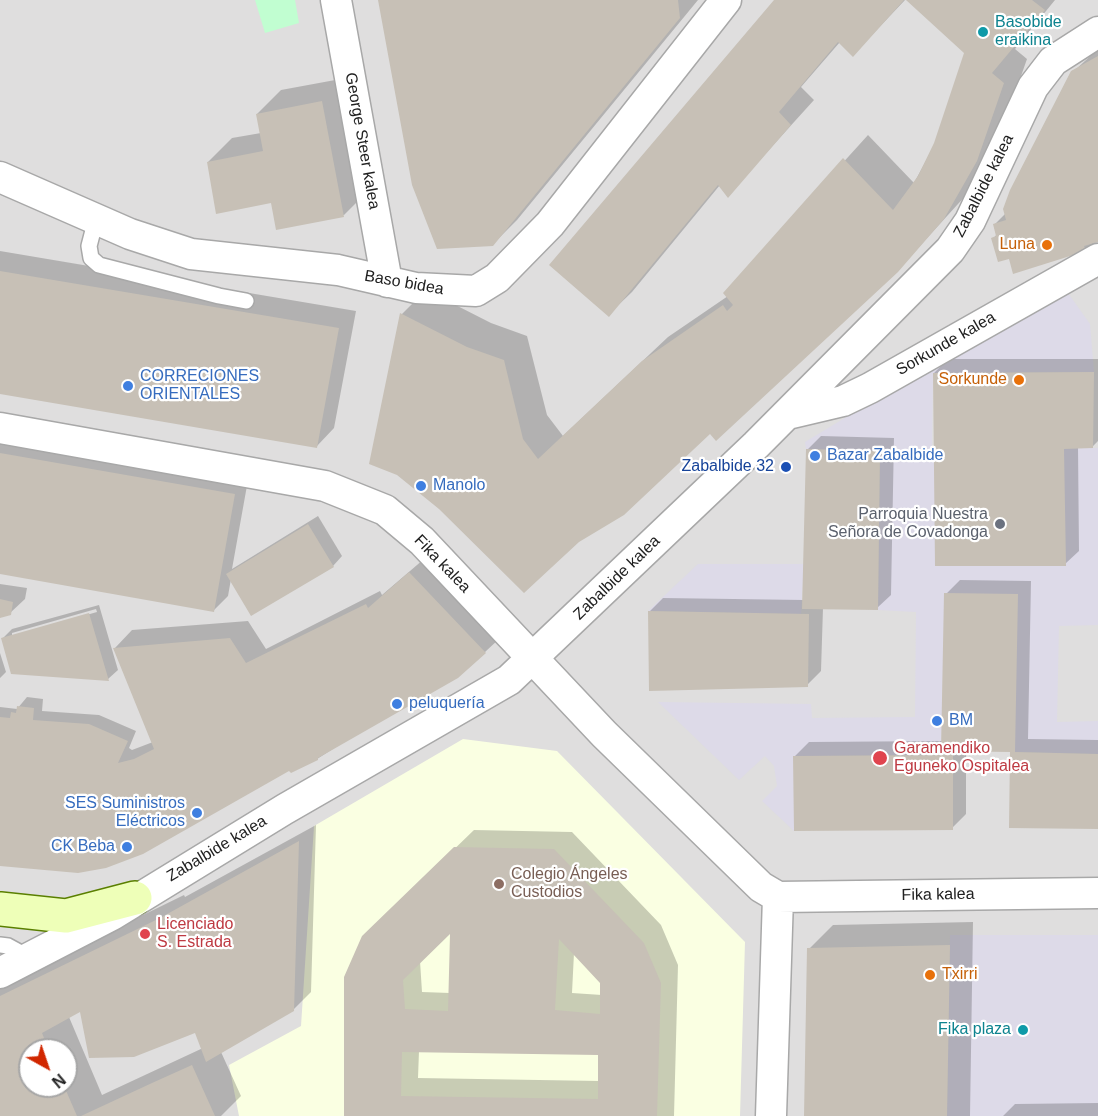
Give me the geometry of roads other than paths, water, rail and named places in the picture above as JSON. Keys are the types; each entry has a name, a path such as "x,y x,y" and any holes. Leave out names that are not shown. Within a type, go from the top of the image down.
{"street":[{"name":"George Steer kalea","path":"336,0 387,282"},
{"name":"Baso bidea","path":"0,177 96,219 191,254 338,270 416,288 476,291 497,278 550,224 726,0"},
{"name":"Zabalbide kalea","path":"0,973 31,959 112,915 135,898 509,680 788,414 950,250 970,220 1033,87 1053,61 1098,33"},
{"name":"Sorkunde kalea","path":"788,414 843,401 870,388 1098,259"},
{"name":"Fika kalea","path":"0,428 325,486 386,510 422,541 604,734 761,887 778,897 1098,893"},
{"path":"771,1116 778,897"},
{"path":"0,909 66,916 135,898"}],"lane":[{"path":"96,219 89,246 91,258 99,265 219,297 246,301"},
{"path":"0,945 8,946 31,959"}],"place":[{"name":"Basobide eraikina","path":"983,32"},
{"name":"Luna","path":"1047,245"},
{"name":"Sorkunde","path":"1019,380"},
{"name":"CORRECIONES ORIENTALES","path":"128,386"},
{"name":"Bazar Zabalbide","path":"815,456"},
{"name":"Zabalbide 32","path":"786,467"},
{"name":"Manolo","path":"421,486"},
{"name":"Parroquia Nuestra Señora de Covadonga","path":"1000,524"},
{"name":"peluquería","path":"397,704"},
{"name":"BM","path":"937,721"},
{"name":"Garamendiko Eguneko Ospitalea","path":"880,758"},
{"name":"SES Suministros Eléctricos","path":"197,813"},
{"name":"CK Beba","path":"127,847"},
{"name":"Colegio Ángeles Custodios","path":"499,884"},
{"name":"Licenciado S. Estrada","path":"145,934"},
{"name":"Txirri","path":"930,975"},
{"name":"Fika plaza","path":"1023,1030"}]}
